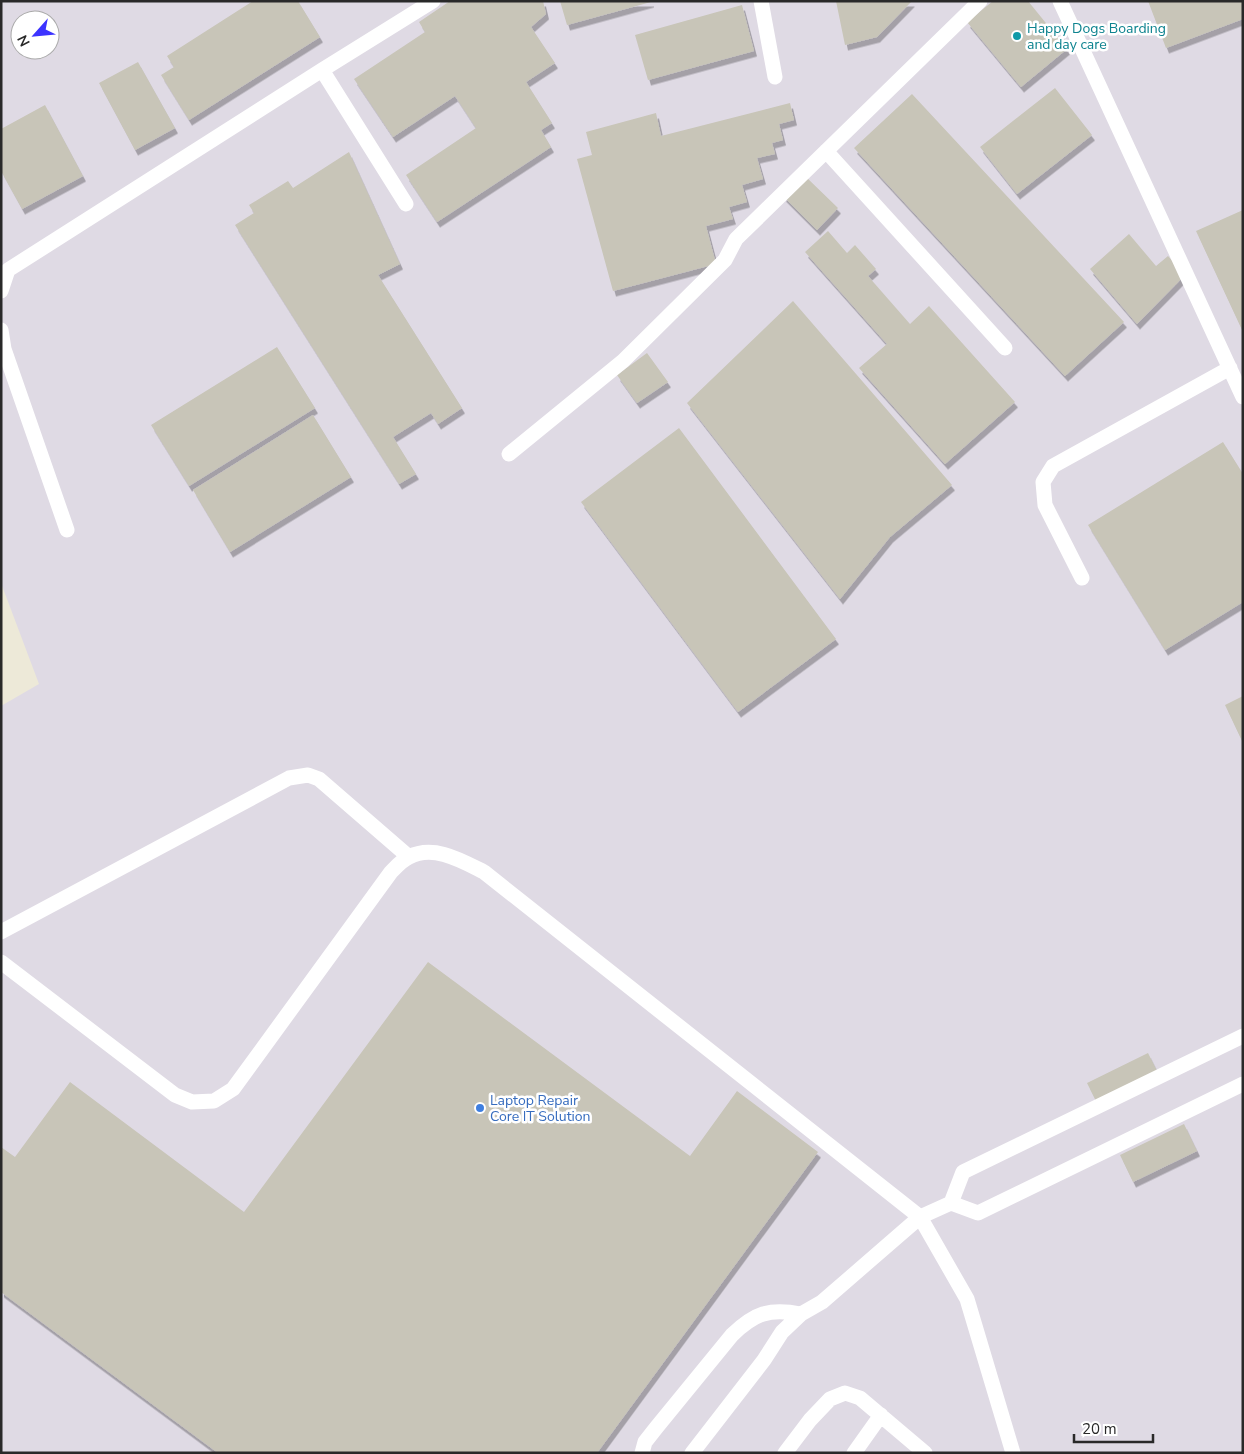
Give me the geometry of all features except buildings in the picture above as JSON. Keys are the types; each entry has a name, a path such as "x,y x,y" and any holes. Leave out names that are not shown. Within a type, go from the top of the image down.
{"lane":[{"path":"1,291 8,270 433,1"},
{"path":"761,1 775,77"},
{"path":"509,454 623,361 725,260 736,239 980,1"},
{"path":"1060,1 1243,397"},
{"path":"322,70 406,204"},
{"path":"826,151 1004,348"},
{"path":"1,330 4,348 68,530"},
{"path":"1082,578 1045,504 1043,482 1053,466 1230,368"},
{"path":"1,932 289,778 308,775 319,778 409,857"},
{"path":"1,962 174,1095 192,1102 214,1101 233,1089 390,872 409,857 423,853 437,853 458,858 484,872 920,1217 966,1299 1013,1453"},
{"path":"692,1453 764,1360 782,1332 801,1314 822,1302 920,1217 951,1203 963,1172 1243,1036"},
{"path":"951,1203 978,1213 1243,1084"},
{"path":"642,1453 645,1442 656,1428 732,1334 746,1321 766,1312 782,1310 801,1314"},
{"path":"785,1453 810,1420 830,1399 845,1393 860,1398 921,1451"},
{"path":"854,1453 881,1416"}],"shaded area":[{"path":"1,1 1243,1 1243,1453 1,1453 1,706 39,684 1,583"}],"place":[{"name":"Happy Dogs Boarding and day care","path":"1017,36"},
{"name":"Laptop Repair Core IT Solution","path":"480,1108"}]}
